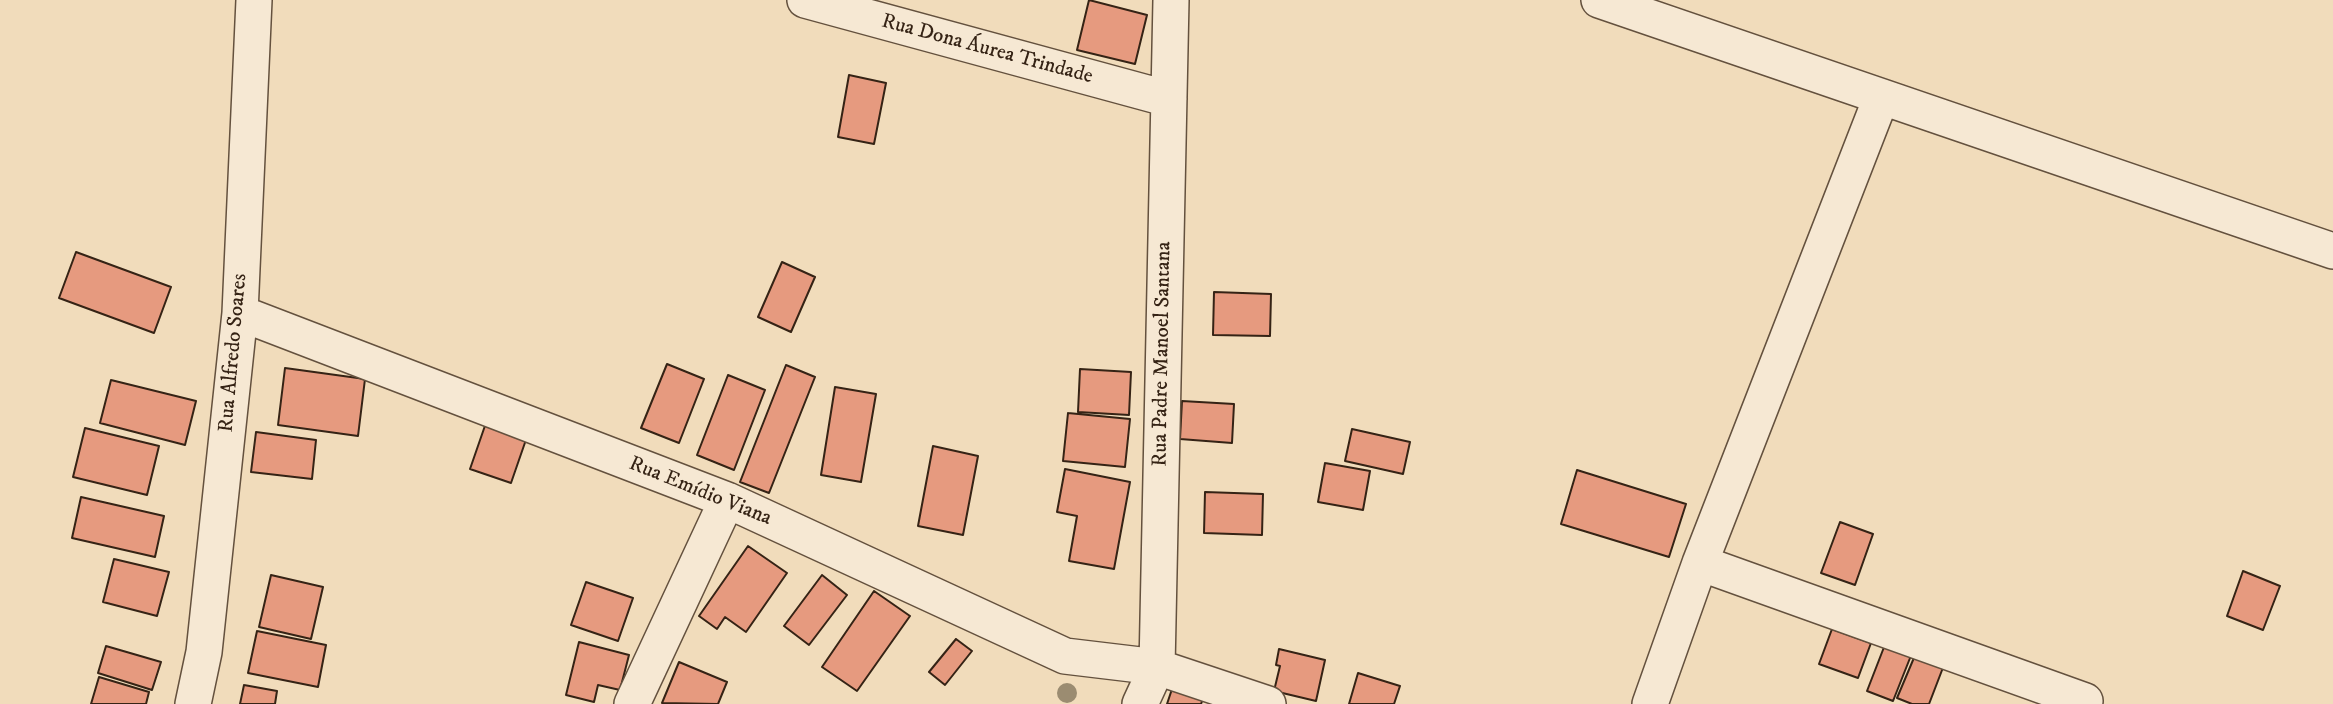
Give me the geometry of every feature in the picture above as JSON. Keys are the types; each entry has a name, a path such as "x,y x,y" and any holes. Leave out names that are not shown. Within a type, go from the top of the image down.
{"street":[{"name":"Rua Alfredo Soares","path":"193,704 204,652 240,313 254,0"},
{"name":"Rua Dona Áurea Trindade","path":"805,0 1169,99"},
{"name":"Rua Padre Manoel Santana","path":"1140,704 1157,667 1171,0"},
{"path":"1599,0 2333,251"},
{"path":"1650,704 1700,564 1881,98"},
{"name":"Rua Emídio Viana","path":"240,313 727,500 1065,656 1157,667 1268,704"},
{"path":"632,704 727,500"},
{"path":"1700,564 2085,701"}],"building":[{"path":"1089,0 1147,15 1135,64 1077,50"},
{"path":"849,75 886,83 874,144 838,137"},
{"path":"76,252 171,287 154,333 59,298"},
{"path":"782,262 815,277 791,332 758,317"},
{"path":"1214,292 1271,294 1270,336 1213,335"},
{"path":"667,364 704,379 679,443 641,428"},
{"path":"786,365 815,377 769,493 740,482"},
{"path":"285,368 365,379 358,436 278,425"},
{"path":"1080,369 1131,372 1129,415 1078,412"},
{"path":"728,375 765,390 734,470 697,455"},
{"path":"111,380 196,401 185,445 100,423"},
{"path":"835,387 876,394 861,482 821,475"},
{"path":"1182,401 1234,404 1232,443 1180,439"},
{"path":"1068,413 1130,419 1125,467 1063,461"},
{"path":"488,417 529,431 511,483 470,469"},
{"path":"85,428 159,446 147,495 73,477"},
{"path":"1352,429 1410,442 1403,474 1345,461"},
{"path":"256,432 316,440 312,479 251,472"},
{"path":"933,446 978,456 963,535 918,526"},
{"path":"1325,463 1370,471 1363,510 1318,502"},
{"path":"1065,469 1130,482 1114,569 1069,561 1077,516 1057,512"},
{"path":"1577,470 1686,504 1669,557 1561,524"},
{"path":"1205,492 1263,494 1262,535 1204,533"},
{"path":"81,497 164,516 155,557 72,538"},
{"path":"1840,522 1873,534 1855,585 1821,573"},
{"path":"748,546 787,573 746,632 725,617 717,629 699,616"},
{"path":"114,559 169,572 157,616 103,602"},
{"path":"2243,571 2280,586 2263,630 2227,616"},
{"path":"271,575 323,587 311,639 259,627"},
{"path":"822,575 847,595 809,645 784,626"},
{"path":"586,582 633,598 618,641 571,625"},
{"path":"874,591 910,616 857,691 822,667"},
{"path":"1832,629 1871,643 1858,678 1819,664"},
{"path":"257,631 326,645 318,687 248,673"},
{"path":"956,639 972,651 945,685 929,672"},
{"path":"579,642 629,655 620,690 598,685 594,702 566,695"},
{"path":"1886,642 1912,653 1893,701 1867,691"},
{"path":"106,646 161,662 152,690 98,673"},
{"path":"1279,649 1325,660 1316,701 1274,691 1280,666 1276,665"},
{"path":"1916,653 1944,665 1929,704 1912,704 1897,698"},
{"path":"679,662 727,682 718,704 662,703"},
{"path":"1358,673 1400,686 1394,704 1349,704"},
{"path":"99,677 149,692 146,704 91,704"},
{"path":"244,685 277,691 275,704 240,704"},
{"path":"1173,686 1204,696 1201,704 1167,704"}]}
